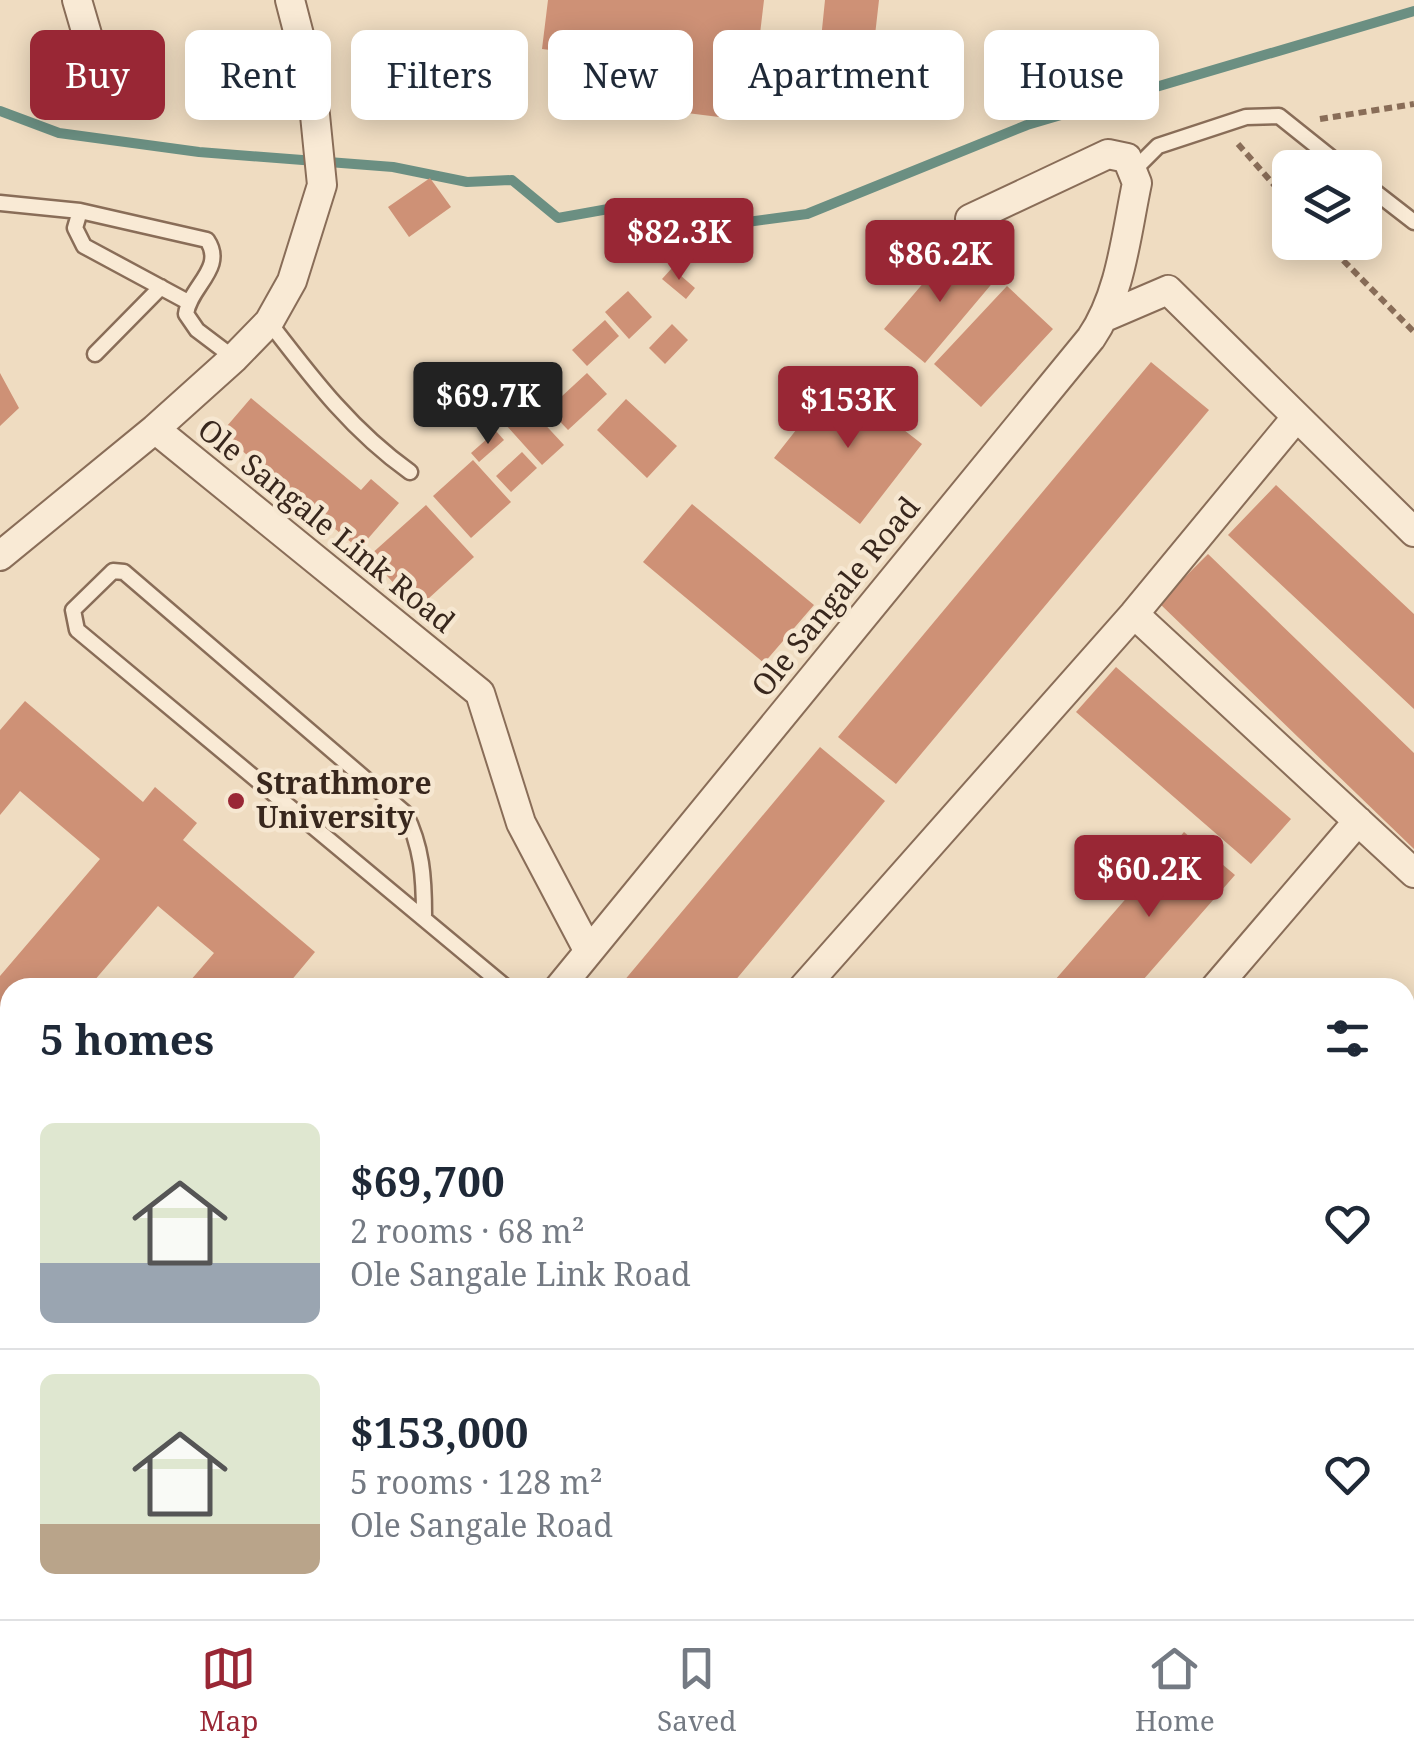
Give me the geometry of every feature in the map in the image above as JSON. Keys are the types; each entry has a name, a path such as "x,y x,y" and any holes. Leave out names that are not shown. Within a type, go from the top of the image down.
{"street":[{"path":"77,0 86,30"},
{"name":"Ole Sangale Link Road","path":"290,0 312,86 322,185 292,281 269,322 155,429 480,693 521,823 588,950"},
{"path":"970,219 1108,154 1127,158 1134,170"},
{"name":"Ole Sangale Road","path":"567,978 1104,317 1137,183 1134,170"},
{"path":"1104,317 1168,290 1414,532"},
{"path":"812,978 1134,614 1295,418"},
{"path":"0,556 155,429"},
{"path":"1134,614 1414,872"},
{"path":"1224,978 1358,820"}],"lane":[{"path":"1134,170 1158,146 1246,117 1279,116 1322,150"},
{"path":"1382,197 1414,222"},
{"path":"0,204 80,211 207,240 214,251 214,263 188,302 190,323 234,358"},
{"path":"80,211 75,228 84,246 188,302"},
{"path":"94,354 160,287"},
{"path":"269,322 332,405 369,443 410,472"},
{"path":"424,914 424,869 417,838 405,813 124,572 113,572 73,610 77,630 424,914 496,978"}],"path":[{"path":"1342,260 1414,332"}],"building":[{"path":"548,0 764,0 760,30 713,30 713,116 693,114 693,30 548,30 548,50 542,49"},
{"path":"825,0 879,0 876,30 822,30"},
{"path":"430,178 451,207 409,237 388,207"},
{"path":"955,246 995,280 925,363 884,329"},
{"path":"672,268 695,288 686,299 662,279"},
{"path":"1007,286 1053,329 981,407 934,364"},
{"path":"628,291 652,317 629,339 605,312"},
{"path":"605,320 619,336 587,366 572,350"},
{"path":"672,324 688,340 665,364 649,348"},
{"path":"1151,362 1209,410 896,784 838,737"},
{"path":"0,373 19,408 0,426"},
{"path":"587,373 607,394 568,430 548,409"},
{"path":"837,378 922,444 860,524 774,458"},
{"path":"251,398 361,490 371,479 399,503 359,549 221,433"},
{"path":"626,399 677,446 647,478 597,430"},
{"path":"526,404 564,445 542,465 505,424"},
{"path":"496,431 504,440 479,462 471,453"},
{"path":"522,452 537,468 511,492 496,476"},
{"path":"473,460 511,502 471,538 433,496"},
{"path":"1276,485 1414,614 1414,709 1228,535"},
{"path":"692,504 814,605 764,663 643,562"},
{"path":"426,505 474,557 417,609 369,556"},
{"path":"1208,554 1414,753 1414,849 1159,603"},
{"path":"1116,667 1291,819 1251,864 1076,712"},
{"name":"Strathmore University","path":"25,701 143,802 155,787 197,823 183,840 315,952 293,978 193,978 214,953 158,906 97,978 0,978 100,859 20,791 0,815 0,730"},
{"path":"820,747 885,801 737,978 626,978"},
{"path":"1184,832 1235,875 1145,978 1057,978"}],"waterway":[{"path":"0,111 59,133 199,152 393,167 467,182 512,180 558,218 625,206 732,224 807,214 1027,125 1414,11"}],"place":[{"name":"Strathmore University","path":"236,801"}]}
